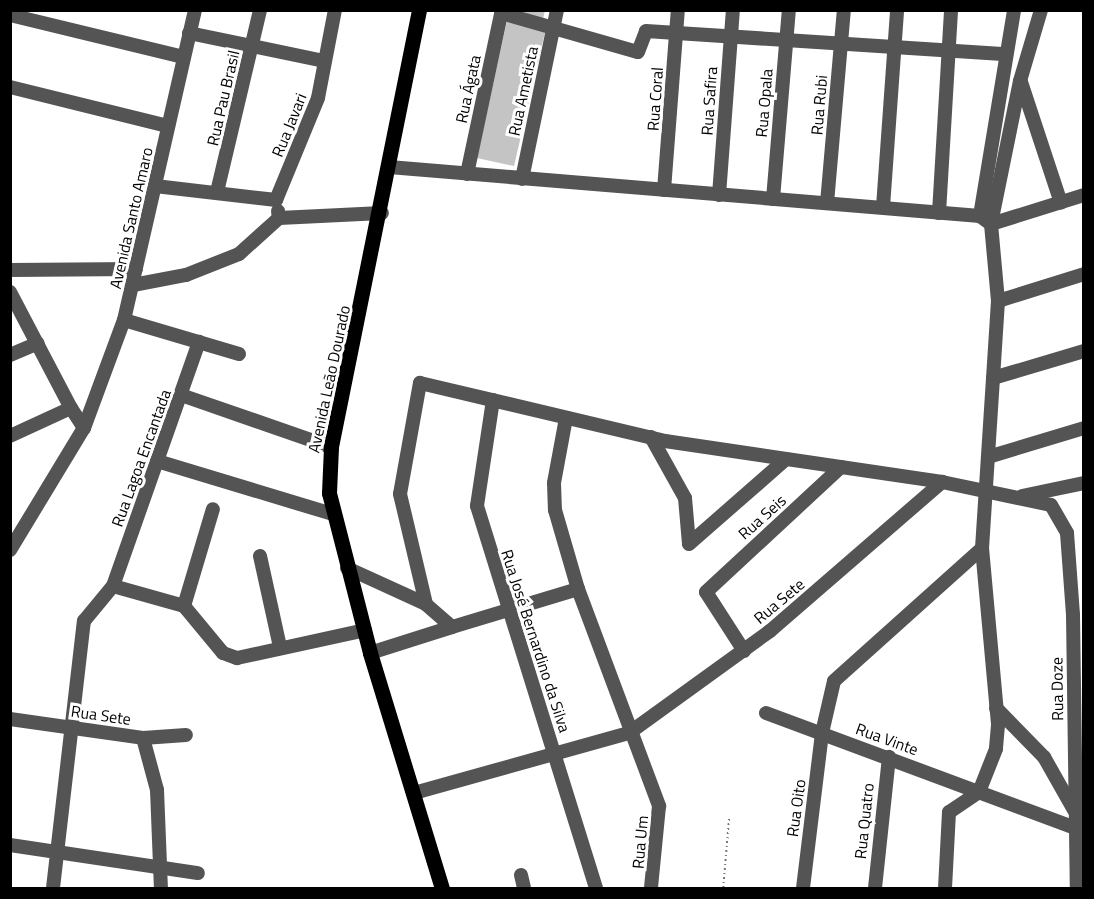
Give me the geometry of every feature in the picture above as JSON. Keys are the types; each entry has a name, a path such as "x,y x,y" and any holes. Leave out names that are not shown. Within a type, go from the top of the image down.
{"main road":[{"name":"Avenida Leão Dourado","path":"419,10 382,213 331,447 332,514 370,653 442,888"}],"street":[{"name":"Avenida Santo Amaro","path":"10,549 17,530 84,429 124,320 195,10"},
{"name":"Rua Pau Brasil","path":"217,192 260,10"},
{"name":"Rua Javari","path":"276,200 318,98 335,10"},
{"name":"Rua Ametista","path":"522,179 557,10"},
{"name":"Rua Coral","path":"664,190 678,10"},
{"name":"Rua Safira","path":"719,195 733,10"},
{"name":"Rua Opala","path":"773,199 789,10"},
{"name":"Rua Rubi","path":"827,203 844,10"},
{"path":"883,207 897,10"},
{"path":"939,213 951,10"},
{"path":"945,888 952,809 964,807 979,792 996,749 996,708 982,548 982,490 988,457 998,301 986,220 1006,54 1014,10"},
{"path":"986,220 1020,81 1041,10"},
{"path":"502,12 638,52 646,31 731,35 894,49 1006,54"},
{"name":"Rua Ágata","path":"467,174 502,12"},
{"path":"10,15 184,57"},
{"path":"189,33 324,61"},
{"path":"1020,81 1061,203"},
{"path":"10,87 168,126"},
{"path":"389,167 883,207 986,220 1061,203 1083,195"},
{"path":"156,186 276,200 279,218"},
{"path":"133,285 186,276 238,254 279,218 382,213"},
{"path":"10,270 136,269"},
{"path":"998,301 1083,274"},
{"path":"10,292 84,429"},
{"path":"124,320 239,354"},
{"name":"Rua Lagoa Encantada","path":"113,586 199,342"},
{"path":"10,355 38,343"},
{"path":"993,378 1083,351"},
{"path":"426,603 400,494 415,390 425,382 651,437 942,482 1014,497 1083,483"},
{"path":"181,395 331,447"},
{"name":"Rua José Bernardino da Silva","path":"493,400 475,497 507,612 554,750 596,888"},
{"path":"10,436 71,408"},
{"name":"Rua Um","path":"566,418 554,498 578,589 629,733 659,806 651,888"},
{"path":"988,457 1083,428"},
{"path":"651,437 685,498 689,544 786,459"},
{"path":"157,461 332,514"},
{"name":"Rua Seis","path":"744,651 706,592 841,467"},
{"name":"Rua Sete","path":"629,733 744,651 942,482"},
{"name":"Rua Doze","path":"1014,497 1042,502 1056,510 1067,533 1078,615 1080,831 1077,888"},
{"path":"184,606 213,509"},
{"name":"Rua Oito","path":"803,888 822,732 830,693 848,664 982,548"},
{"path":"260,556 280,647"},
{"path":"347,568 426,603 452,627"},
{"path":"53,888 54,854 84,621 113,586 184,606 223,653 237,658 365,630"},
{"path":"370,653 578,589"},
{"path":"996,708 1044,757 1080,815"},
{"name":"Rua Vinte","path":"766,713 889,757 1080,831"},
{"name":"Rua Sete","path":"10,719 143,738 186,735"},
{"path":"414,793 554,750 629,733"},
{"path":"143,738 155,778 164,866 161,888"},
{"name":"Rua Quatro","path":"874,888 889,757"},
{"path":"10,844 54,854 164,866 198,873"}],"path":[{"path":"723,888 729,817"}],"building":[{"path":"517,10 545,10 543,19"},
{"path":"507,21 546,28 514,166 477,158"}]}
